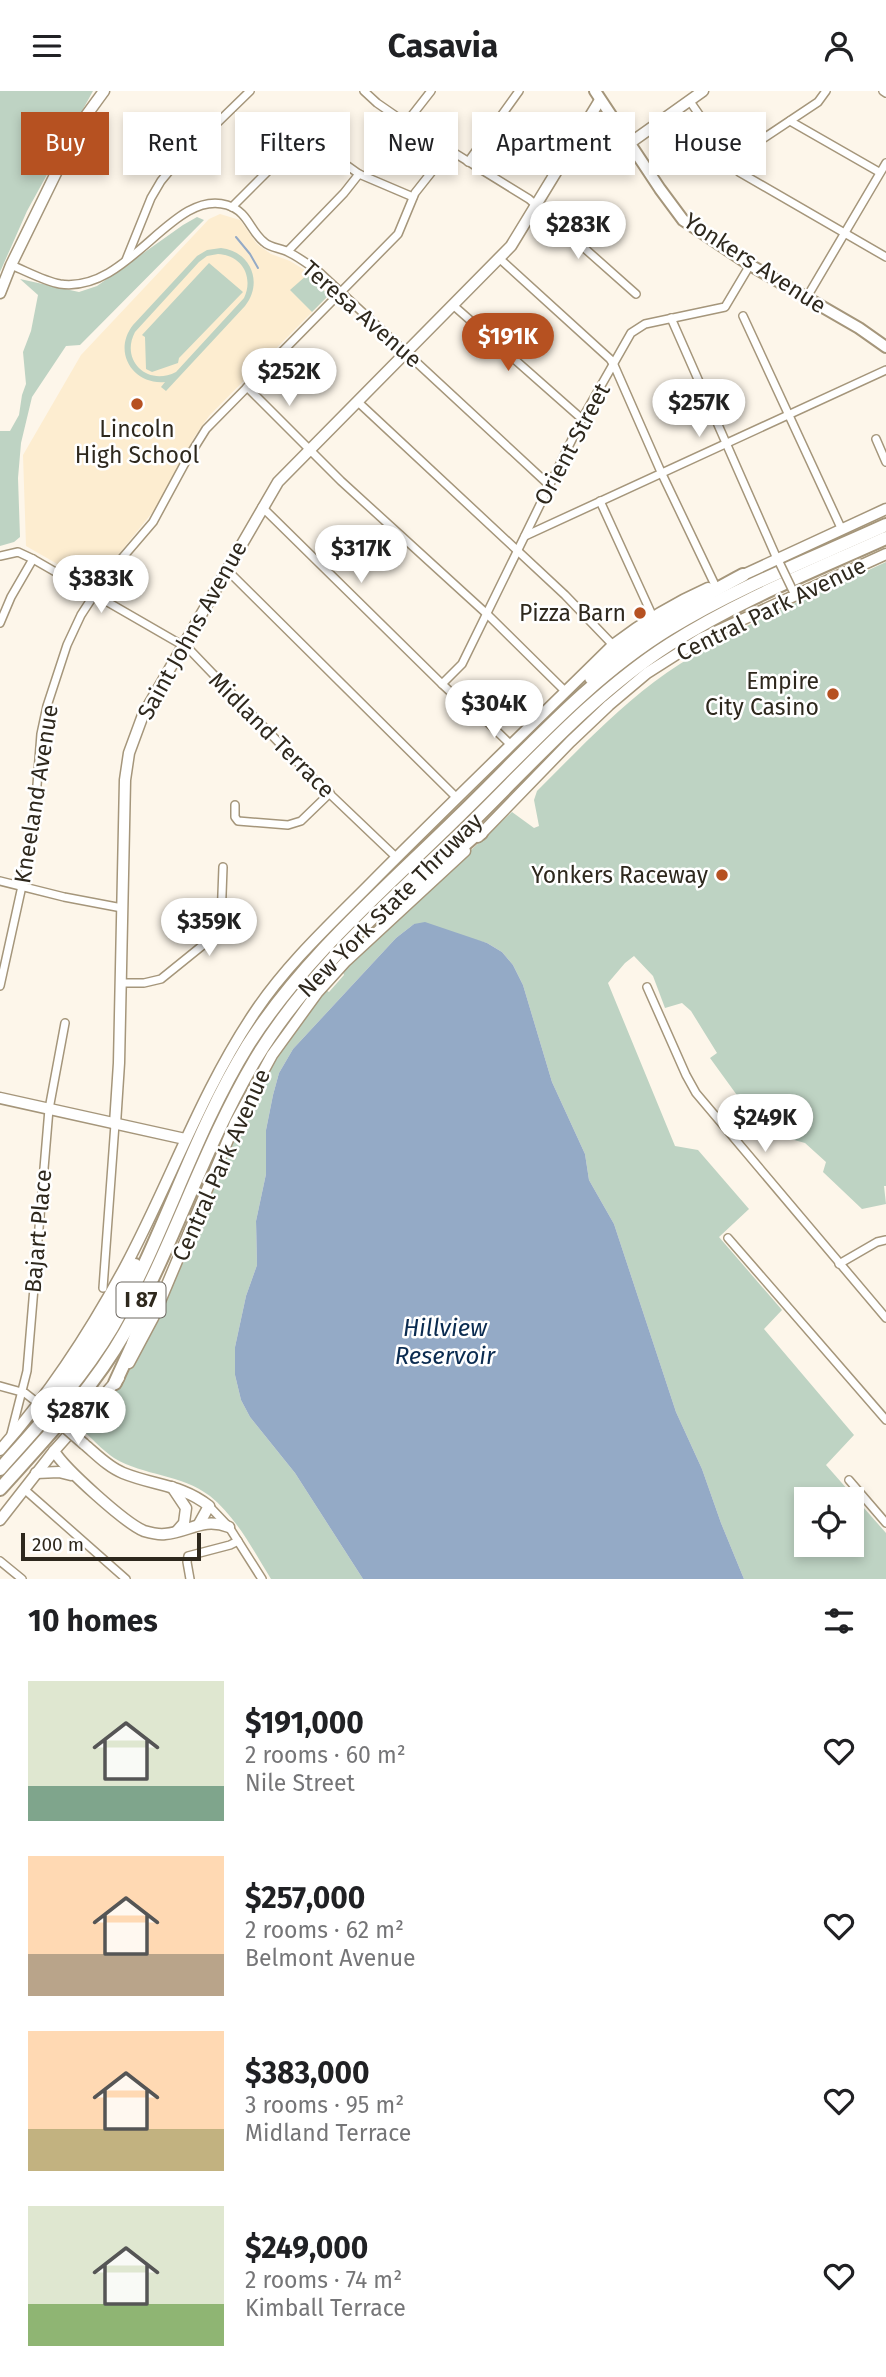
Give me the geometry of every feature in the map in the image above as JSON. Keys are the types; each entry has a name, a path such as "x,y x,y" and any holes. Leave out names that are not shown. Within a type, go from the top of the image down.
{"highway":[{"name":"New York State Thruway","path":"0,1469 63,1398 102,1345 128,1296 236,1066 259,1028 293,984 330,943 572,704 631,655 686,619 725,598 886,525"},
{"name":"New York State Thruway","path":"0,1489 73,1406 113,1352 144,1294 235,1096 268,1039 315,978 583,713 651,656 728,611 886,538"},
{"path":"572,704 583,686 637,636 743,575"},
{"path":"379,913 396,906 473,837 481,833"},
{"path":"41,1406 87,1347 179,1185"},
{"path":"115,1383 129,1355 194,1186"}],"main road":[{"path":"0,293 80,124 104,91"},
{"path":"635,138 703,91"},
{"name":"Yonkers Avenue","path":"597,95 609,112"},
{"name":"Saint Johns Avenue","path":"115,1124 125,788 129,753 143,715 278,482 500,259 518,237 537,205 597,95"},
{"name":"Yonkers Avenue","path":"635,150 683,219 750,265 870,334 886,347"},
{"name":"Central Park Avenue","path":"0,1450 41,1406 125,1266 185,1139 254,1014 301,954 613,645 679,601 779,562 886,509"},
{"name":"Central Park Avenue","path":"0,1520 54,1451 115,1383 137,1351 235,1123 272,1055 317,993 346,961 439,877 609,705 647,673 702,638 793,594 886,554"},
{"path":"0,1098 185,1139"},
{"path":"41,1406 83,1444 122,1473 193,1494 206,1504"},
{"path":"54,1451 61,1463 75,1476 142,1530 163,1534 198,1524 216,1523 229,1527"},
{"path":"36,1473 59,1472 75,1476"},
{"path":"171,1486 182,1501 186,1513"},
{"path":"177,1531 191,1507 206,1504"},
{"path":"198,1524 206,1504"}],"street":[{"path":"126,261 151,198 161,181 250,91"},
{"path":"364,91 390,112"},
{"path":"414,112 431,91"},
{"path":"468,162 519,91"},
{"path":"766,137 818,102 826,91"},
{"path":"689,100 697,112"},
{"path":"790,121 879,172"},
{"path":"11,265 58,284 103,277 191,208 208,203 232,207 295,144 307,137 359,174 413,197"},
{"path":"458,156 537,205 636,294"},
{"path":"807,297 886,163"},
{"path":"288,251 359,174"},
{"name":"Kneeland Avenue","path":"0,986 33,836 41,734 67,645 94,594 153,522 206,429 398,235 413,197 428,175"},
{"path":"744,175 886,257"},
{"name":"Teresa Avenue","path":"232,207 243,214 262,241 288,251 342,292 550,485"},
{"path":"500,259 614,365 715,585"},
{"name":"Orient Street","path":"442,684 462,664 582,419 631,333 640,325 725,307 750,265"},
{"path":"454,306 582,419"},
{"path":"743,316 842,530"},
{"path":"671,318 793,594"},
{"path":"525,536 886,370"},
{"path":"247,387 341,481 488,615 566,692"},
{"path":"358,402 565,595 613,645"},
{"path":"876,439 886,462"},
{"path":"600,501 653,617"},
{"path":"262,507 442,684 475,710 511,745"},
{"path":"0,556 19,552 33,559 11,597 0,624"},
{"name":"Midland Terrace","path":"33,559 189,649 330,793 397,857"},
{"path":"226,570 457,798"},
{"path":"235,805 235,817 238,821 288,825 301,821 330,793"},
{"path":"121,983 144,983 161,979 213,937 220,921 223,867"},
{"path":"0,881 122,908"},
{"path":"647,987 696,1093 886,1318"},
{"name":"Bajart Place","path":"10,1439 27,1371 49,1109 65,1023"},
{"name":"Saint Johns Avenue","path":"103,1288 115,1124"},
{"path":"728,1238 886,1420"},
{"path":"839,1264 877,1241 886,1240"},
{"path":"0,1386 22,1391 41,1406"},
{"path":"849,1480 886,1523"},
{"path":"24,1489 127,1579"},
{"path":"206,1504 229,1527 262,1579"},
{"path":"190,1579 187,1557 238,1541"},
{"path":"0,1561 22,1579"}],"shaded area":[{"name":"Lincoln High School","path":"220,214 240,220 257,244 308,272 331,293 209,416 195,436 160,503 94,585 26,546 23,455 81,355 209,219"}],"green space":[{"path":"0,91 93,91 81,112 21,112 21,175 47,175 27,211 0,272"},
{"path":"197,217 204,220 80,345 66,346 32,397 21,443 18,478 20,537 0,546 0,431 10,431 19,415 26,384 23,352 31,331 38,295 20,279 79,292 97,286"},
{"path":"207,250 231,250 246,261 253,278 251,297 166,391 161,387 165,382 144,378 129,365 125,356 127,335 133,325 197,256","holes":["226,255 234,258 244,269 248,282 244,298 176,372 155,376 139,368 131,352 135,332 199,262 207,256"]},
{"path":"209,263 243,292 179,358 178,363 152,372 146,369 145,337 142,335"},
{"path":"307,275 329,295 312,312 290,290"},
{"path":"886,562 886,1204 862,1209 823,1172 826,1162 805,1143 787,1138 755,1120 710,1058 717,1053 691,1011 682,1003 665,1008 653,976 634,956 608,983 675,1146 698,1150 749,1209 719,1237 782,1310 764,1329 854,1435 826,1465 845,1487 794,1487 794,1557 864,1557 864,1508 886,1533 886,1579 744,1579 702,1469 676,1412 614,1224 589,1180 585,1154 552,1082 523,985 513,965 502,952 487,943 414,924 396,938 293,1049 279,1073 273,1095 266,1130 266,1174 256,1221 257,1265 246,1296 235,1347 235,1375 241,1400 250,1417 295,1473 363,1579 271,1579 236,1524 210,1496 187,1483 114,1458 81,1429 134,1360 187,1252 254,1094 273,1057 324,989 329,992 344,975 342,970 512,812 534,828 539,826 534,800 537,791 638,694 709,647 767,616"}],"water":[{"name":"Hillview Reservoir","path":"425,922 487,943 502,952 513,965 523,985 552,1082 585,1154 589,1180 614,1224 676,1412 702,1469 744,1579 363,1579 295,1473 250,1417 241,1400 235,1375 235,1347 246,1296 257,1265 256,1221 266,1174 266,1130 279,1073 293,1049 396,938 414,924"}],"waterway":[{"path":"236,237 258,268"}],"place":[{"name":"Lincoln High School","path":"137,404"},
{"name":"Pizza Barn","path":"640,613"},
{"name":"Empire City Casino","path":"833,694"},
{"name":"Yonkers Raceway","path":"722,875"}]}
